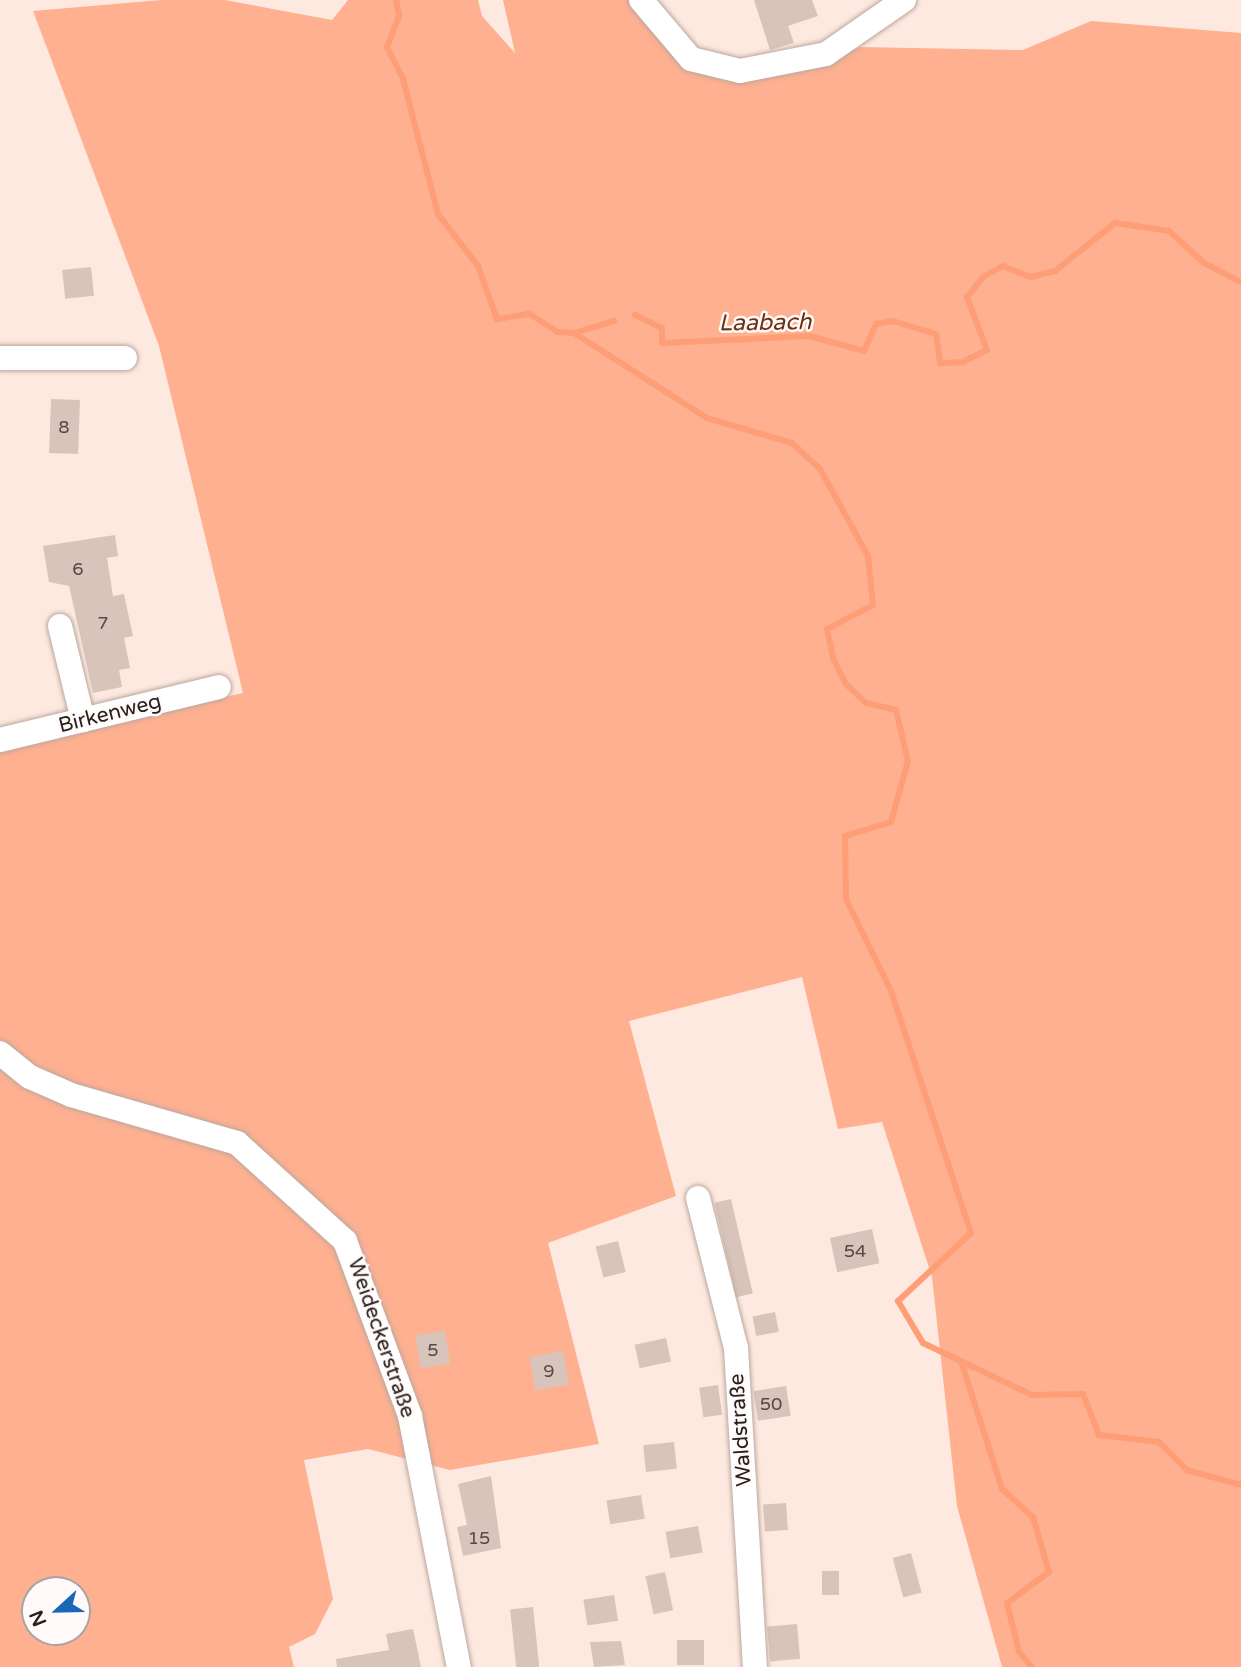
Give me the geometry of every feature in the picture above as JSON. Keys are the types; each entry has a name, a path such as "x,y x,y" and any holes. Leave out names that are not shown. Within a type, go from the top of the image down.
{"street":[{"path":"641,0 691,59 740,71 826,54 904,0"},
{"path":"0,358 125,358"},
{"path":"60,626 83,720"},
{"name":"Birkenweg","path":"0,740 219,687"},
{"name":"Weideckerstraße","path":"0,1052 30,1077 71,1095 237,1143 345,1241 410,1416 459,1667"},
{"name":"Waldstraße","path":"698,1198 736,1348 755,1667"}],"shaded area":[{"path":"161,0 225,0 332,20 348,0 478,0 482,16 515,53 503,0 630,0 695,72 817,65 860,47 1023,50 1091,21 1241,33 1241,1667 1002,1667 957,1506 932,1277 882,1122 838,1129 802,977 629,1021 676,1196 548,1243 599,1444 450,1470 368,1449 304,1460 333,1599 315,1634 289,1647 294,1667 0,1667 0,748 243,693 159,346 33,11"}],"building":[{"path":"754,0 812,0 818,16 788,26 794,43 770,50"},
{"path":"91,267 94,296 65,299 62,270"},
{"path":"51,399 80,400 78,454 49,453"},
{"path":"115,535 118,556 107,558 113,596 124,594 133,636 124,638 130,668 119,670 122,687 93,693 69,586 49,582 43,546"},
{"path":"731,1199 753,1294 736,1297 714,1203"},
{"path":"872,1229 879,1263 837,1272 830,1238"},
{"path":"618,1241 626,1272 603,1278 596,1247"},
{"path":"775,1312 779,1332 756,1336 752,1316"},
{"path":"445,1331 450,1364 421,1368 415,1336"},
{"path":"666,1338 671,1361 640,1368 635,1345"},
{"path":"563,1351 569,1384 535,1390 530,1357"},
{"path":"718,1385 722,1415 703,1417 699,1388"},
{"path":"786,1386 791,1416 758,1421 753,1391"},
{"path":"674,1442 677,1469 646,1472 643,1445"},
{"path":"491,1476 501,1548 463,1556 457,1527 467,1525 458,1484"},
{"path":"641,1495 645,1519 610,1524 606,1500"},
{"path":"786,1503 788,1530 765,1532 763,1505"},
{"path":"698,1526 703,1553 670,1558 666,1532"},
{"path":"911,1553 922,1593 903,1598 893,1558"},
{"path":"822,1571 839,1571 839,1595 822,1595"},
{"path":"665,1572 673,1610 654,1614 645,1576"},
{"path":"614,1595 618,1621 587,1626 583,1600"},
{"path":"533,1607 539,1667 516,1667 510,1609"},
{"path":"797,1624 800,1659 770,1661 767,1627"},
{"path":"413,1629 421,1667 337,1667 336,1659 389,1650 386,1634"},
{"path":"677,1640 704,1640 704,1665 677,1665"},
{"path":"621,1641 625,1665 594,1667 590,1642"}],"waterway":[{"name":"Laabach","path":"396,0 399,16 387,47 403,79 438,214 478,266 497,319 530,314 558,332 574,333 614,321"},
{"name":"Laabach","path":"635,315 662,328 662,343 809,336 864,351 876,324 893,321 936,334 940,363 963,362 987,350 967,297 983,277 1003,266 1030,277 1055,271 1115,223 1169,231 1204,263 1241,282"},
{"path":"574,333 707,418 792,443 820,469 868,556 873,605 827,629 833,658 845,683 866,703 896,710 908,761 891,822 845,836 846,899 891,991 971,1233 898,1301 923,1343 1032,1395 1083,1394 1099,1435 1159,1442 1187,1470 1241,1485"},
{"path":"961,1361 1002,1489 1033,1517 1049,1572 1007,1603 1019,1652 1032,1667"}]}
